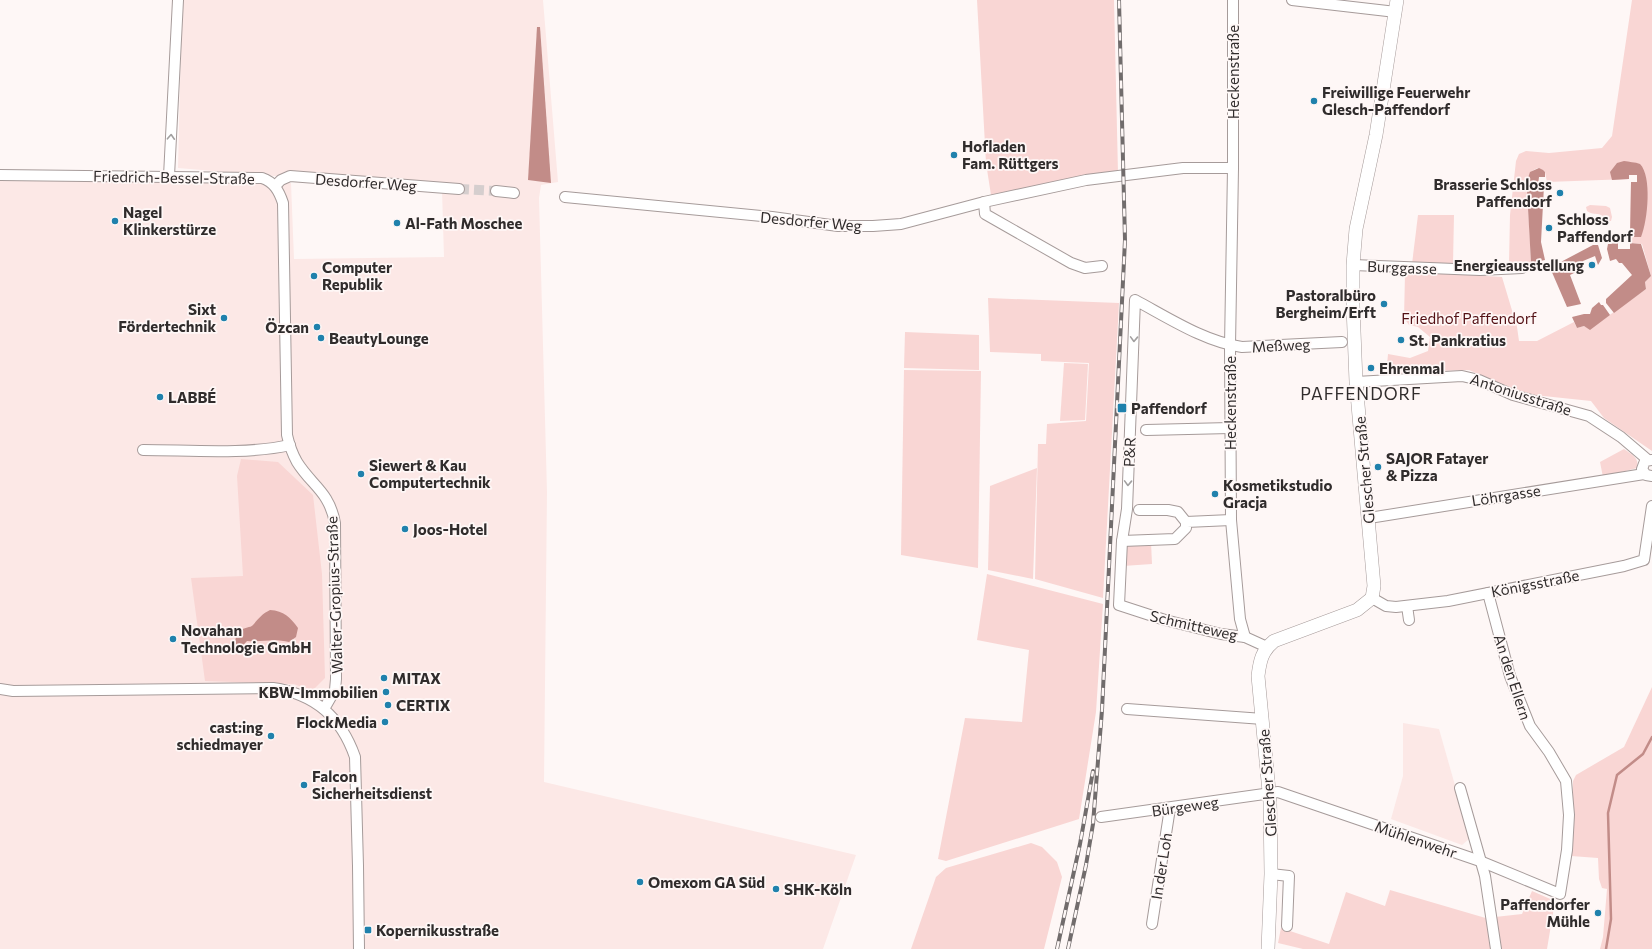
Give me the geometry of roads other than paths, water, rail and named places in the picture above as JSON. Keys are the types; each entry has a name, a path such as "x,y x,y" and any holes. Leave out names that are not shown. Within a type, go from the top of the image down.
{"street":[{"path":"169,176 178,0"},
{"name":"Heckenstraße","path":"1233,0 1233,168 1230,346 1231,520 1240,619 1245,637"},
{"path":"1292,0 1397,6"},
{"name":"Glescher Straße","path":"1372,598 1374,586 1369,518 1356,382 1353,265 1356,229 1376,134 1397,6"},
{"name":"Desdorfer Weg","path":"565,197 772,217 838,226 873,226 901,224 984,202 1086,180 1183,168 1233,168"},
{"name":"Friedrich-Bessel-Straße","path":"0,175 262,178 275,186 283,203 286,416 287,435 290,445"},
{"name":"Desdorfer Weg","path":"275,186 281,180 290,176 459,189"},
{"path":"496,191 514,193"},
{"path":"984,202 985,214 1071,263 1085,268 1102,266"},
{"name":"Burggasse","path":"1353,265 1480,270 1522,268"},
{"name":"Meßweg","path":"1135,300 1212,339 1230,346 1248,347 1342,342"},
{"name":"P&R","path":"1119,605 1122,541 1127,501 1135,300"},
{"name":"Antoniusstraße","path":"1356,382 1462,376 1474,378 1513,395 1589,416 1621,437 1650,460"},
{"path":"1146,430 1230,428"},
{"path":"143,450 274,449 290,445"},
{"name":"Walter-Gropius-Straße","path":"290,445 297,462 323,492 329,502 334,523 336,679 335,690 324,709"},
{"path":"1648,475 1642,466 1650,460"},
{"name":"Löhrgasse","path":"1369,518 1648,475"},
{"name":"Königsstraße","path":"1372,598 1386,606 1407,606 1448,601 1624,566 1644,560 1652,506"},
{"path":"1122,541 1175,540 1186,528 1186,522 1178,512 1168,510 1140,510"},
{"path":"1186,522 1231,520"},
{"name":"An den Ellern","path":"1488,593 1510,676 1530,726 1549,752 1566,781 1569,815 1560,894"},
{"path":"1266,647 1285,636 1356,610 1372,598"},
{"name":"Schmitteweg","path":"1119,605 1221,634 1245,637 1266,647"},
{"path":"1407,606 1409,620"},
{"name":"Glescher Straße","path":"1266,647 1260,660 1258,676 1269,794 1271,874 1268,943"},
{"path":"0,689 20,691 273,688 288,690 301,695 324,709 342,729 350,743 355,757 358,859 358,949"},
{"path":"1127,709 1263,718"},
{"path":"1460,788 1485,876 1496,949"},
{"name":"Mühlenwehr","path":"1269,794 1278,792 1480,860 1560,894"},
{"name":"Bürgeweg","path":"1100,817 1269,794"},
{"name":"In der Loh","path":"1152,924 1170,808"},
{"path":"1271,874 1289,876 1287,926"}],"waterway":[{"path":"1606,949 1611,919 1608,813 1617,775 1643,754 1652,737"}],"tunnel":[{"path":"459,189 496,191"}],"railway":[{"path":"1068,949 1093,824 1102,710 1125,240 1119,0"},
{"path":"1057,949 1080,844 1093,771"}],"place":[{"name":"Freiwillige Feuerwehr Glesch-Paffendorf","path":"1314,101"},
{"name":"Hofladen Fam. Rüttgers","path":"954,155"},
{"name":"Brasserie Schloss Paffendorf","path":"1560,193"},
{"name":"Nagel Klinkerstürze","path":"115,221"},
{"name":"Al-Fath Moschee","path":"397,223"},
{"name":"Schloss Paffendorf","path":"1549,228"},
{"name":"Energieausstellung","path":"1592,265"},
{"name":"Computer Republik","path":"314,276"},
{"name":"Pastoralbüro Bergheim/Erft","path":"1384,304"},
{"name":"Sixt Fördertechnik","path":"224,318"},
{"name":"Özcan","path":"317,327"},
{"name":"BeautyLounge","path":"321,338"},
{"name":"St. Pankratius","path":"1401,340"},
{"name":"Ehrenmal","path":"1371,368"},
{"name":"LABBÉ","path":"160,397"},
{"name":"Paffendorf","path":"1122,408"},
{"name":"SAJOR Fatayer & Pizza","path":"1378,467"},
{"name":"Siewert & Kau Computertechnik","path":"361,474"},
{"name":"Kosmetikstudio Gracja","path":"1215,494"},
{"name":"Joos-Hotel","path":"405,529"},
{"name":"Novahan Technologie GmbH","path":"173,639"},
{"name":"MITAX","path":"384,678"},
{"name":"KBW-Immobilien","path":"386,692"},
{"name":"CERTIX","path":"388,705"},
{"name":"FlockMedia","path":"385,722"},
{"name":"cast:ing schiedmayer","path":"271,736"},
{"name":"Falcon Sicherheitsdienst","path":"304,785"},
{"name":"Omexom GA Süd","path":"640,882"},
{"name":"SHK-Köln","path":"776,889"},
{"name":"Paffendorfer Mühle","path":"1598,913"},
{"name":"Kopernikusstraße","path":"368,930"}],"district":[{"name":"PAFFENDORF","path":"1361,393"}],"park label":[{"name":"Friedhof Paffendorf","path":"1469,318"}]}
